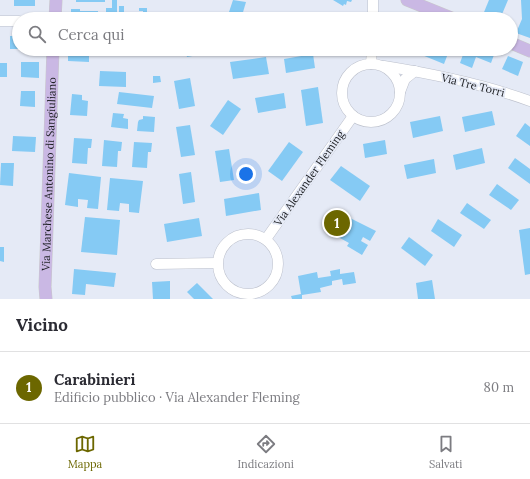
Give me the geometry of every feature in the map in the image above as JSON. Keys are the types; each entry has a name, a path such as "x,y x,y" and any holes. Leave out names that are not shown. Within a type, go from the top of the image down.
{"main road":[{"path":"55,12 56,0"},
{"path":"407,0 437,12"},
{"path":"518,46 530,51"},
{"name":"Via Marchese Antonino di Sangiuliano","path":"46,299 44,287 53,56"}],"street":[{"path":"373,0 373,12"},
{"path":"0,21 12,20"},
{"path":"373,56 375,64"},
{"path":"400,92 396,78 386,68 375,64 361,66 352,71 345,79 342,89 342,99 346,109 353,116 366,122 381,120 393,112 397,106 405,79 415,71"},
{"name":"Via Tre Torri","path":"375,64 415,71 505,92 530,101"},
{"name":"Via Alexander Fleming","path":"266,239 353,116"},
{"path":"248,233 266,239 273,247 277,256 278,266 270,285 261,291 246,293 232,289 221,278 217,263 223,246 234,237 248,233"},
{"path":"156,264 217,263"}],"building":[{"path":"14,0 35,0 35,6 14,6"},
{"path":"76,0 105,0 105,2 76,2"},
{"path":"112,0 117,0 117,12 106,12 106,8 112,8"},
{"path":"233,0 246,2 243,12 229,12"},
{"path":"333,0 352,0 351,2 347,1 346,5 344,4 343,6"},
{"path":"489,0 508,0 503,12 484,12"},
{"path":"521,0 530,0 530,38 518,34 518,28 522,19"},
{"path":"119,6 124,6 124,12 119,12"},
{"path":"139,8 147,8 147,12 139,11"},
{"path":"71,9 80,9 80,11 98,11 98,12 71,12"},
{"path":"10,36 12,36 12,49 10,49"},
{"path":"68,56 89,56 89,62 68,61"},
{"path":"301,56 313,56 315,68 286,73 284,59"},
{"path":"424,56 447,56 444,64"},
{"path":"462,56 494,56 491,63 476,57 472,68 460,63"},
{"path":"508,56 523,62 518,76 502,69"},
{"path":"266,57 269,74 233,79 230,62"},
{"path":"21,62 39,62 39,78 21,77"},
{"path":"0,63 7,63 7,77 0,77"},
{"path":"100,71 126,72 126,87 99,86"},
{"path":"153,76 160,76 161,82 153,83"},
{"path":"190,78 195,106 179,109 174,81"},
{"path":"318,87 323,123 306,126 301,90"},
{"path":"21,91 35,91 35,107 20,106"},
{"path":"119,92 154,96 152,108 117,104"},
{"path":"284,93 286,108 258,113 255,98"},
{"path":"72,94 82,95 82,100 88,101 87,116 70,115"},
{"path":"228,100 241,109 223,135 210,126"},
{"path":"492,111 495,125 465,132 462,117"},
{"path":"113,113 124,114 123,118 128,119 128,129 111,127"},
{"path":"143,116 155,117 154,132 137,131 138,122 139,120 143,119"},
{"path":"440,116 443,131 413,138 410,122"},
{"path":"525,123 530,127 530,146 516,136"},
{"path":"190,125 195,155 181,157 176,127"},
{"path":"13,136 36,137 35,152 12,151"},
{"path":"74,138 92,139 91,148 88,148 87,164 72,163"},
{"path":"104,140 122,142 121,151 118,151 117,167 102,166"},
{"path":"385,140 387,154 365,158 363,144"},
{"path":"134,142 152,143 151,152 148,152 147,168 132,167"},
{"path":"289,142 303,152 282,181 268,171"},
{"path":"482,148 485,163 456,170 453,155"},
{"path":"229,149 234,180 220,182 215,151"},
{"path":"515,158 530,169 530,184 508,168"},
{"path":"434,159 436,173 407,179 404,165"},
{"path":"1,163 14,163 13,186 0,185"},
{"path":"341,166 370,186 360,201 330,180"},
{"path":"191,172 195,202 183,204 179,174"},
{"path":"69,173 101,177 98,209 87,208 88,200 78,199 78,207 65,205"},
{"path":"110,178 143,181 139,213 129,212 129,204 120,203 119,211 107,210"},
{"path":"497,184 519,200 511,210 489,195"},
{"path":"259,193 261,210 226,216 224,199"},
{"path":"467,203 491,220 484,229 460,213"},
{"path":"340,213 376,231 370,241 363,237 361,241 368,245 362,255 347,246 349,243 329,232 331,228 333,228"},
{"path":"85,217 120,220 117,255 81,252"},
{"path":"199,218 202,236 167,242 164,224"},
{"path":"438,219 462,235 454,247 431,231"},
{"path":"530,228 530,274 525,275 519,230"},
{"path":"409,237 433,255 425,266 401,248"},
{"path":"0,247 4,247 4,262 0,261"},
{"path":"74,269 116,273 114,287 86,284 85,295 72,294"},
{"path":"340,269 340,274 354,272 356,283 343,285 342,279 332,281 332,285 320,288 321,292 302,295 302,299 292,299 291,296 301,294 298,276 317,272 318,278 331,276 330,271"},
{"path":"432,280 435,299 418,299 416,283"},
{"path":"170,281 170,299 153,299 152,282"},
{"path":"197,283 213,299 194,299 187,292"}],"place":[{"name":"Carabinieri","path":"337,223"}]}
